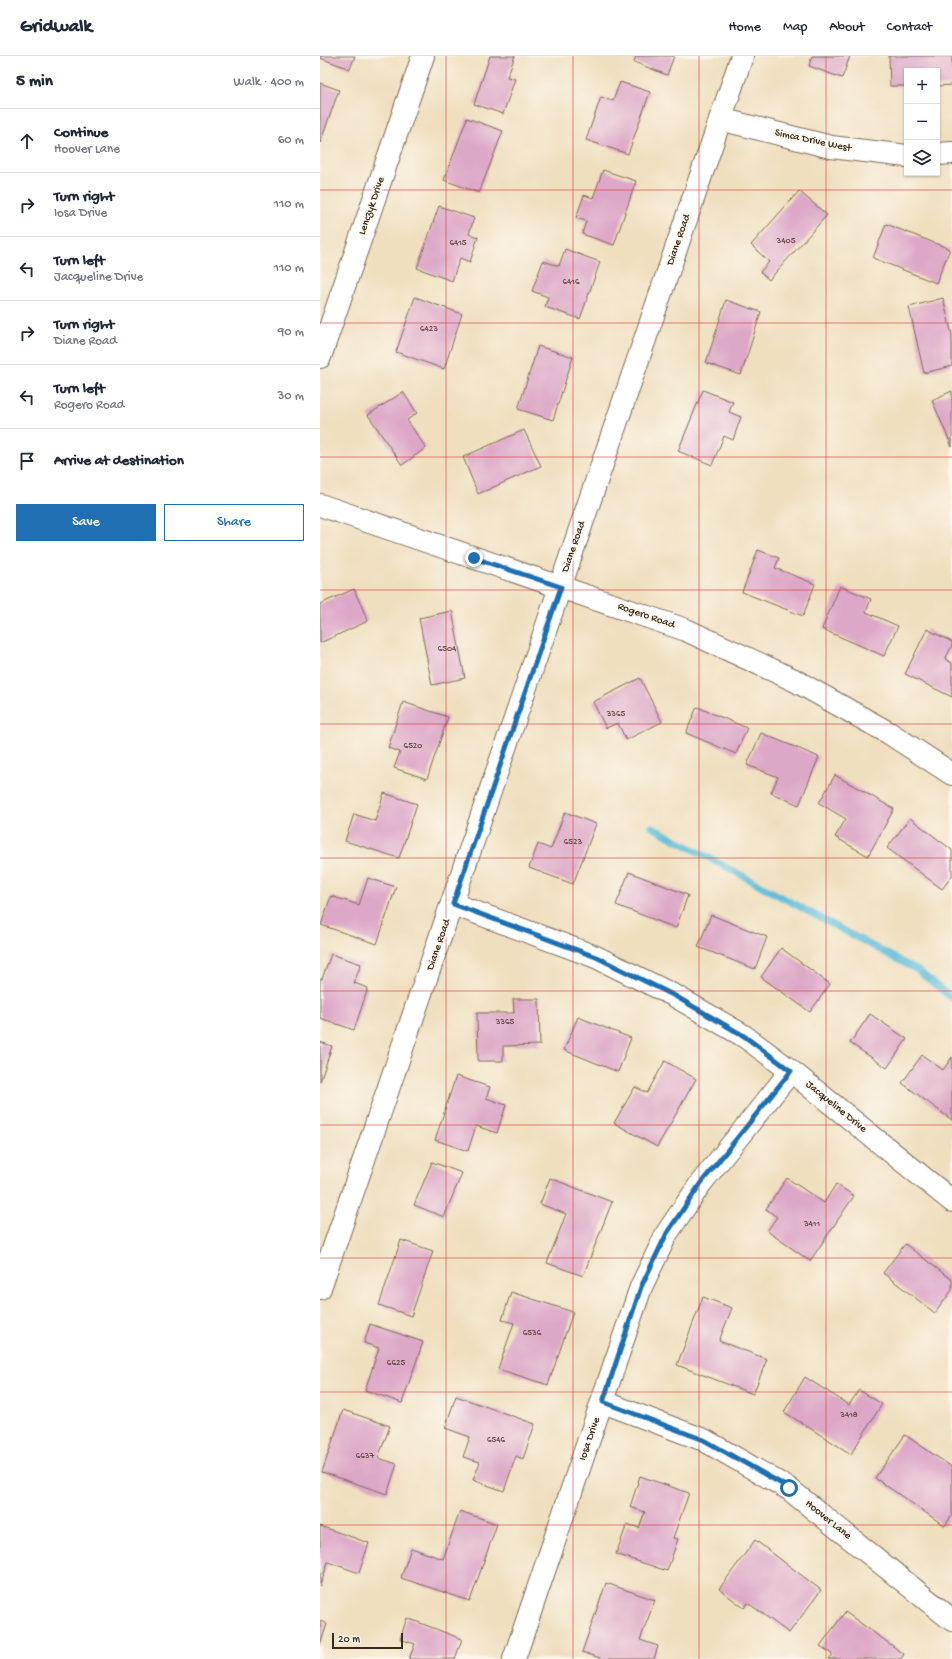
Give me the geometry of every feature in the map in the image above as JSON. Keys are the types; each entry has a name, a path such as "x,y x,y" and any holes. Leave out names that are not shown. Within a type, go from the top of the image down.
{"street":[{"name":"Lenczyk Drive","path":"320,357 423,56"},
{"name":"Diane Road","path":"320,1288 453,904 742,56"},
{"name":"Simca Drive West","path":"720,119 831,147 904,156"},
{"path":"940,154 952,153"},
{"name":"Rogero Road","path":"320,505 686,630 794,680 889,733 952,774"},
{"name":"Jacqueline Drive","path":"453,904 596,957 675,996 744,1036 791,1071 952,1202"},
{"name":"Iosa Drive","path":"514,1659 641,1287 667,1233 701,1183 791,1071"},
{"name":"Hoover Lane","path":"603,1402 704,1440 789,1488 952,1620"}],"building":[{"path":"320,56 355,56 350,69 320,58"},
{"path":"490,56 515,56 507,77 515,79 503,114 474,104"},
{"path":"636,56 674,56 667,75 634,62"},
{"path":"812,56 850,56 842,78 809,66"},
{"path":"889,56 952,56 952,85 940,86 940,68 904,68 904,86 890,86"},
{"path":"620,82 650,92 628,154 586,140 601,97 613,101"},
{"path":"320,83 339,90 320,143"},
{"path":"467,118 503,131 479,193 444,180"},
{"path":"603,170 636,181 614,245 582,234 586,221 576,218 584,195 593,198"},
{"path":"799,191 827,215 769,280 760,272 769,262 751,245"},
{"path":"439,206 474,218 469,234 478,237 470,262 460,258 452,281 417,268"},
{"path":"886,224 950,249 936,283 873,258"},
{"path":"565,249 600,262 580,319 545,307 548,297 532,291 543,261 559,266"},
{"path":"415,297 462,314 444,369 396,352"},
{"path":"943,298 952,335 952,366 924,373 909,307"},
{"path":"726,300 761,312 741,375 706,363"},
{"path":"538,346 573,357 553,420 518,409"},
{"path":"703,390 733,402 729,412 741,417 733,440 724,436 712,465 678,451"},
{"path":"952,391 952,447 932,400"},
{"path":"403,392 417,413 407,420 426,448 402,465 368,415"},
{"path":"524,430 541,466 478,494 463,457"},
{"path":"758,550 779,558 775,568 815,584 803,616 742,592"},
{"path":"840,586 871,599 866,612 898,626 884,656 822,629"},
{"path":"354,589 368,621 320,643 320,604"},
{"path":"452,611 465,678 432,685 419,618"},
{"path":"927,629 952,642 952,646 945,659 952,663 952,697 905,674"},
{"path":"640,678 662,722 626,740 618,723 606,728 593,702"},
{"path":"403,702 448,717 427,779 394,768 400,752 388,748"},
{"path":"697,707 747,728 736,754 686,733"},
{"path":"761,733 819,757 799,805 771,793 778,777 747,765"},
{"path":"835,775 894,809 868,856 835,837 846,819 819,803"},
{"path":"384,793 417,804 399,858 345,841 354,814 375,821"},
{"path":"565,812 596,824 573,884 529,868 538,844 551,849"},
{"path":"910,818 952,850 952,876 942,889 887,848"},
{"path":"629,872 688,895 676,928 616,905"},
{"path":"368,878 396,887 377,944 321,925 331,896 359,905"},
{"path":"711,915 767,937 755,969 698,947"},
{"path":"781,948 830,984 810,1012 761,977"},
{"path":"331,954 361,964 354,983 368,988 354,1030 320,1018 320,979 322,979"},
{"path":"513,999 539,999 540,1045 503,1046 503,1061 478,1061 477,1013 514,1013"},
{"path":"870,1014 907,1039 887,1068 850,1043"},
{"path":"578,1017 631,1038 618,1072 564,1050"},
{"path":"320,1042 332,1046 320,1082"},
{"path":"922,1055 943,1070 952,1057 952,1120 902,1083"},
{"path":"665,1061 696,1079 657,1147 614,1123 635,1087 647,1093"},
{"path":"456,1076 490,1087 486,1098 506,1105 497,1133 476,1126 468,1151 435,1140"},
{"path":"432,1162 462,1173 444,1217 414,1205"},
{"path":"550,1178 612,1202 583,1276 547,1263 566,1214 540,1204"},
{"path":"787,1178 824,1203 836,1184 854,1196 810,1261 767,1231 777,1217 766,1209"},
{"path":"401,1240 433,1251 411,1316 379,1305"},
{"path":"905,1244 952,1280 952,1290 935,1313 883,1273"},
{"path":"511,1292 573,1312 548,1385 498,1369 514,1323 502,1320"},
{"path":"703,1297 732,1308 719,1341 767,1359 753,1394 677,1365"},
{"path":"370,1324 423,1342 402,1403 365,1390 379,1348 364,1343"},
{"path":"805,1377 849,1405 859,1390 882,1404 851,1454 784,1412"},
{"path":"456,1396 535,1424 523,1459 516,1456 504,1491 473,1480 480,1462 463,1457 470,1437 445,1428"},
{"path":"343,1410 390,1426 378,1458 397,1464 387,1494 322,1472"},
{"path":"905,1435 952,1467 952,1515 945,1526 875,1478"},
{"path":"640,1476 689,1493 673,1538 678,1539 667,1571 616,1554 627,1524 639,1528 645,1512 630,1507"},
{"path":"460,1511 497,1524 470,1601 401,1578 411,1548 443,1559"},
{"path":"320,1526 369,1543 359,1573 328,1562 320,1586"},
{"path":"755,1540 821,1590 789,1633 748,1603 744,1608 719,1589"},
{"path":"606,1583 655,1600 640,1640 658,1646 654,1659 603,1659 582,1652"},
{"path":"845,1612 904,1654 901,1659 828,1659 832,1654 820,1646"},
{"path":"407,1618 462,1639 455,1659 409,1659 415,1644 400,1639"},
{"path":"320,1621 327,1624 320,1645"}],"waterway":[{"path":"652,827 917,970 952,998"}],"route":[{"path":"474,558 561,587 453,904 596,957 675,996 744,1036 791,1071 701,1183 667,1233 641,1287 603,1402 704,1440 789,1488"}]}
